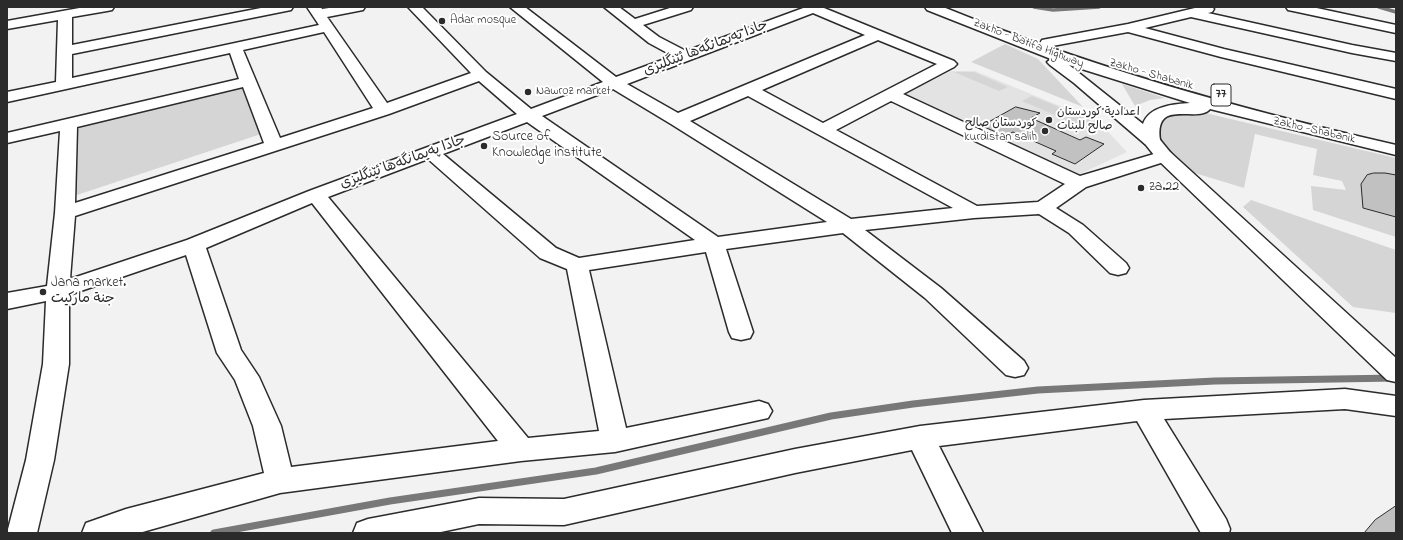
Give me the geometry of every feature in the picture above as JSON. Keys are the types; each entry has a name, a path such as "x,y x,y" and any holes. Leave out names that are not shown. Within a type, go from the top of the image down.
{"main road":[{"path":"7,25 107,7"},
{"path":"64,51 220,13 286,7"},
{"path":"316,11 358,7"},
{"path":"415,7 481,75 530,116 714,244 741,332"},
{"path":"517,7 615,84 677,120 847,226 933,293 1015,368"},
{"path":"611,7 654,40 686,57"},
{"path":"633,24 686,7"},
{"name":"Zakho - Batifa Highway","path":"932,7 1040,45"},
{"name":"Zakho - Batifa Highway","path":"949,7 1102,71 1230,111"},
{"path":"1040,45 1128,28 1216,7"},
{"path":"1293,7 1396,29"},
{"path":"816,8 948,64 823,130"},
{"name":"جادا په‌يمانگه‌ها ئێنگليزى","path":"7,301 58,291 194,245 316,195 816,8"},
{"path":"316,11 383,110"},
{"path":"1192,13 1352,49 1396,57"},
{"path":"64,85 65,14"},
{"path":"7,97 328,27"},
{"path":"1128,28 1221,53 1396,94"},
{"path":"677,120 877,35"},
{"path":"1040,45 1070,73 1151,140 1164,156 1396,373"},
{"name":"Zakho - Shabanik","path":"1040,45 1226,97 1396,139"},
{"path":"235,48 274,145"},
{"path":"66,213 383,110 481,75"},
{"path":"7,138 249,81"},
{"path":"750,90 974,212"},
{"path":"891,95 1079,183"},
{"path":"1151,140 1148,130 1151,121 1159,115 1172,110 1188,108 1230,111"},
{"name":"Zakho -Shabanik","path":"1230,111 1396,150"},
{"path":"22,533 40,460 56,364 58,291 66,213 69,123"},
{"path":"430,152 548,253 577,265 847,226 974,212 1043,208 1079,183 1164,156"},
{"path":"316,195 521,450"},
{"path":"1043,208 1076,229 1118,268"},
{"path":"194,245 229,353 246,376 267,426 280,481"},
{"path":"577,265 615,441"},
{"path":"368,533 479,511 564,512 795,461 920,437 1144,410 1345,399 1396,406"},
{"path":"1144,410 1215,529"},
{"path":"97,533 133,521 280,481 521,450 615,441 759,411"},
{"path":"920,437 968,533"}],"shaded area":[{"path":"1005,44 1038,59 1083,107 971,62"},
{"path":"951,71 975,71 1099,122 1127,152 1080,174 1071,175 905,97 905,94"},
{"path":"954,72 974,72 1008,87 999,91"},
{"path":"242,83 261,134 74,196 76,124"},
{"path":"1122,84 1165,98 1150,100 1135,106"},
{"path":"1032,96 1098,123 1102,127 1085,128 1022,101"},
{"path":"1174,112 1201,112 1396,158 1396,237 1313,210 1311,186 1346,190 1342,181 1313,175 1317,149 1255,134 1244,188 1185,170 1152,136 1157,120"},
{"path":"1251,200 1396,250 1396,313 1353,307 1243,207"}],"building":[{"path":"1016,107 1040,113 1031,118 1080,140 1086,137 1104,144 1075,164 1052,154 1056,151 1013,132 1005,136 982,126"},
{"path":"1374,173 1396,175 1396,217 1363,208 1361,184 1367,175"},
{"path":"1396,506 1396,533 1364,533 1375,520"}],"waterway":[{"path":"1034,7 1053,10 1099,7"},
{"path":"1379,7 1396,12"},
{"path":"214,533 390,501 596,471 831,416 913,404 1038,390 1215,381 1396,378"}],"place":[{"name":"Adar mosque","path":"442,21"},
{"name":"Nawroz market","path":"528,92"},
{"name":"اعدادية كوردستان صالح للبنات","path":"1049,120"},
{"name":"كوردستان صالح kurdistan salih","path":"1045,131"},
{"name":"Source of Knowledge institute","path":"484,146"},
{"name":"za.22","path":"1141,188"},
{"name":"Jana market. جنة ماركيت","path":"43,292"}]}
